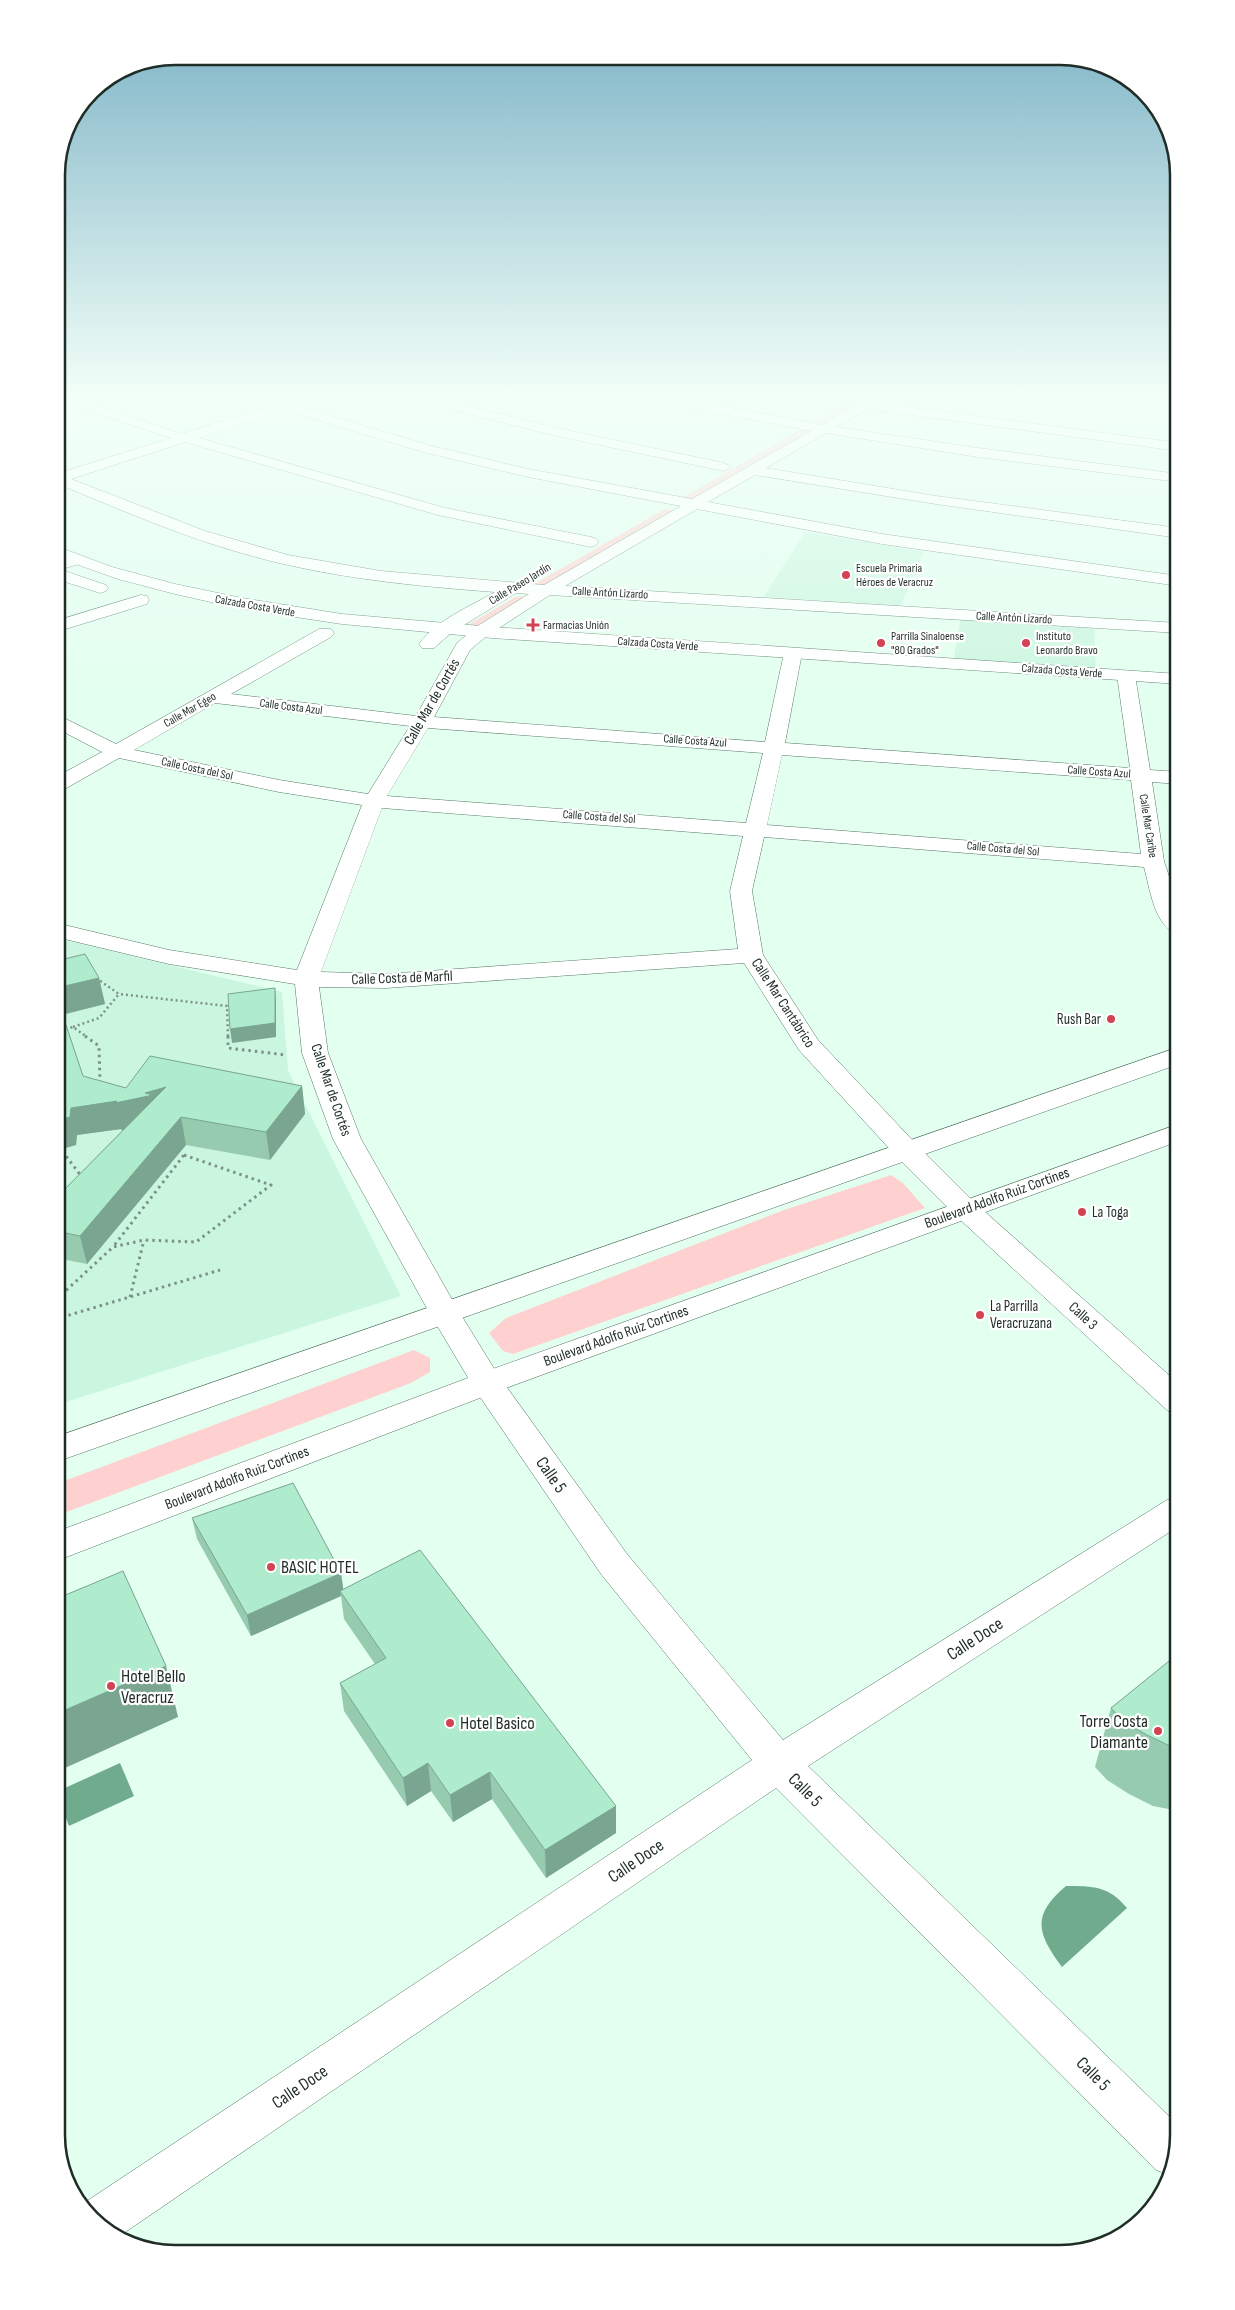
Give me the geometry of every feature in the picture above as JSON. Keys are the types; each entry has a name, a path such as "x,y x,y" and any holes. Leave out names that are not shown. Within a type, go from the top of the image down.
{"street":[{"name":"Calle Antón Lizardo","path":"118,503 172,525 222,542 287,560 364,573 547,590 1170,627"},
{"path":"410,503 443,512 591,542"},
{"path":"650,510 662,503"},
{"path":"681,503 891,540 1170,580"},
{"name":"Calle Paseo Jardín","path":"464,647 482,632 547,590 696,503"},
{"path":"957,503 1170,532"},
{"path":"574,552 608,533"},
{"name":"Calzada Costa Verde","path":"65,557 168,588 266,608 340,620 791,660 1126,683 1170,680"},
{"name":"Calle Paseo Jardín","path":"428,644 445,629 540,572"},
{"path":"65,576 150,601 65,625"},
{"name":"Calzada Costa Verde","path":"210,614 325,633 464,647 791,660 815,658 896,664 908,661 1126,683 1170,691"},
{"name":"Calle Mar Egeo","path":"65,781 325,633"},
{"name":"Calle Mar de Cortés","path":"464,647 422,722 374,801 306,979 315,1053 347,1138 444,1312 487,1383"},
{"name":"Calle Mar Cantábrico","path":"791,660 774,747 741,891 751,955 808,1045 906,1151 965,1209"},
{"name":"Calle Mar Caribe","path":"1126,683 1153,862 1170,915"},
{"name":"Calle Costa Azul","path":"211,697 422,722 1170,777"},
{"name":"Calle Costa del Sol","path":"65,725 118,752 279,786 374,801 754,829 1153,862"},
{"name":"Calle Costa de Marfil","path":"65,932 169,957 306,979 386,980 751,955"},
{"path":"65,1447 1170,1058"},
{"name":"Boulevard Adolfo Ruiz Cortines","path":"65,1544 487,1383 1170,1135"},
{"name":"Calle 3","path":"965,1209 1170,1396"},
{"name":"Calle 5","path":"487,1383 614,1564 779,1764 1169,2149"},
{"name":"Calle Doce","path":"103,2218 779,1764 1170,1515"}],"path":[{"path":"88,976 96,978 119,994 227,1006 228,1048 286,1055"},
{"path":"65,1029 99,1018 119,994"},
{"path":"73,1027 99,1046 100,1082 92,1086"},
{"path":"65,1155 85,1182"},
{"path":"65,1291 113,1247 184,1155 271,1185 196,1242 144,1240 113,1247"},
{"path":"130,1297 144,1240"},
{"path":"65,1316 220,1270"}],"shaded area":[{"path":"670,509 671,512 544,585 536,586 536,583 663,510"},
{"name":"Escuela Primaria Héroes de Veracruz","path":"805,532 924,552 900,607 762,599"},
{"path":"522,596 523,599 474,628 466,626 515,597"},
{"name":"Instituto Leonardo Bravo","path":"961,615 1094,623 1096,673 953,664"},
{"path":"65,940 282,992 288,1070 401,1296 65,1402"},
{"path":"891,1175 903,1183 925,1208 513,1354 503,1351 489,1333 506,1318 784,1210"},
{"path":"414,1350 430,1358 430,1372 411,1383 65,1513 65,1481"},
{"path":"120,1763 134,1796 69,1826 65,1816 65,1788"},
{"path":"1066,1886 1084,1886 1107,1891 1127,1908 1062,1967 1047,1944 1042,1924 1047,1906"}],"building":[{"path":"85,954 99,978 65,986 65,959"},
{"path":"275,988 275,1023 230,1029 228,994"},
{"path":"65,1022 83,1076 126,1088 150,1056 302,1086 266,1132 181,1117 80,1236 65,1233 65,1189 166,1087 145,1093 153,1095 115,1103 117,1101 71,1108 70,1117 65,1118"},
{"name":"BASIC HOTEL","path":"293,1483 341,1573 247,1615 192,1518"},
{"path":"420,1550 616,1806 545,1850 490,1772 450,1795 428,1763 403,1778 340,1683 386,1658 340,1591"},
{"path":"123,1571 166,1666 65,1710 65,1595"},
{"path":"1170,1660 1170,1746 1124,1722 1111,1708"}],"place":[{"name":"Escuela Primaria Héroes de Veracruz","path":"846,575"},
{"name":"Farmacias Unión","path":"533,625"},
{"name":"Parrilla Sinaloense \"80 Grados\"","path":"881,643"},
{"name":"Instituto Leonardo Bravo","path":"1026,643"},
{"name":"Rush Bar","path":"1111,1019"},
{"name":"La Toga","path":"1082,1212"},
{"name":"La Parrilla Veracruzana","path":"980,1315"},
{"name":"BASIC HOTEL","path":"271,1567"},
{"name":"Hotel Bello Veracruz","path":"111,1686"},
{"name":"Hotel Basico","path":"450,1723"},
{"name":"Torre Costa Diamante","path":"1158,1731"}]}
